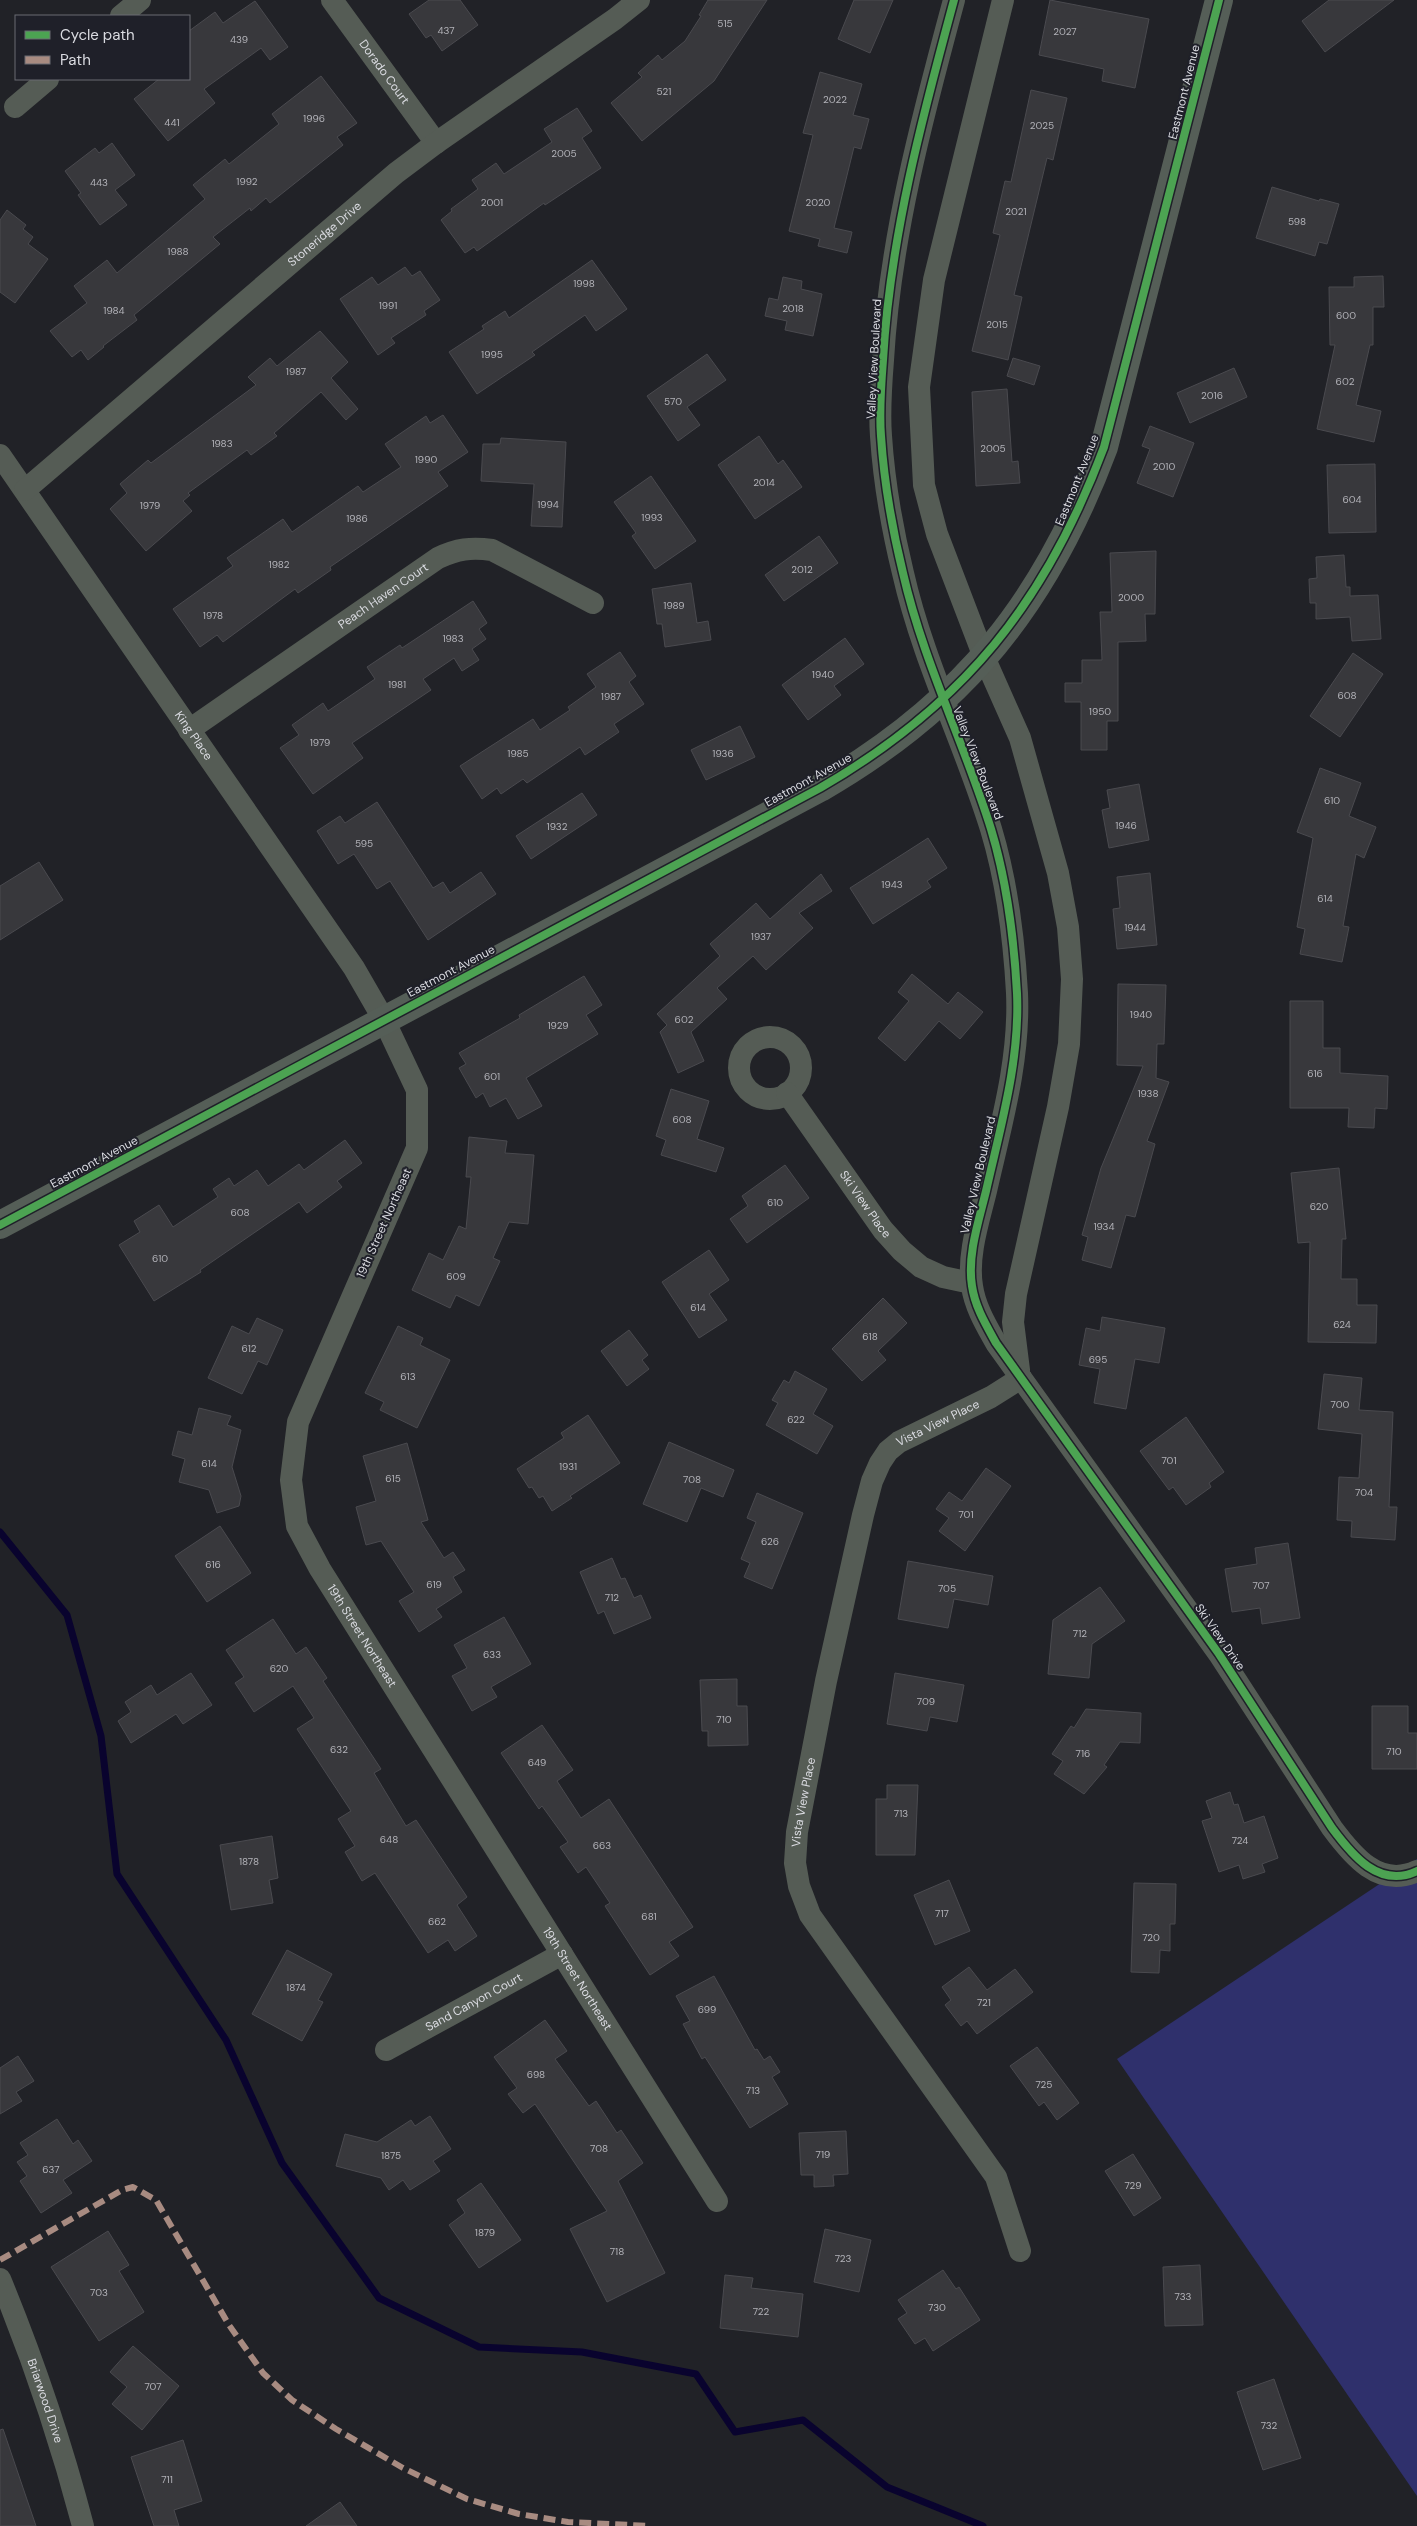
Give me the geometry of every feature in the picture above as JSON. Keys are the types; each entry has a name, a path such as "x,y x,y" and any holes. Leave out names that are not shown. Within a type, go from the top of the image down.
{"main road":[{"name":"Eastmont Avenue","path":"0,1224 820,788 880,750 942,700 984,657 1013,622 1056,555 1074,520 1104,447 1219,0"}],"street":[{"path":"122,15 140,0"},
{"name":"Dorado Court","path":"332,0 436,143"},
{"name":"Stoneridge Drive","path":"25,490 351,210 436,143 615,19 639,0"},
{"name":"Valley View Boulevard","path":"954,0 929,93 894,254 885,321 881,424 888,498 903,575 942,700 991,830 1006,891 1013,940 1017,996 1014,1069 973,1250 971,1284 975,1302 984,1322 1021,1378"},
{"path":"1002,0 934,280 919,387 924,485 937,534 984,657 1020,738 1058,873 1068,927 1072,979 1069,1044 1058,1107 1016,1294 1014,1342 1021,1378"},
{"path":"15,107 47,80"},
{"name":"King Place","path":"0,455 354,968 384,1020"},
{"name":"Peach Haven Court","path":"189,730 438,558 455,550 474,548 492,550 593,602"},
{"name":"19th Street Northeast","path":"384,1020 417,1090 417,1148 298,1422 291,1480 297,1526 320,1569 717,2201"},
{"name":"Ski View Place","path":"787,1093 883,1230 902,1251 921,1267 943,1278 971,1284"},
{"name":"Ski View Drive","path":"1021,1378 1234,1675 1332,1828 1353,1856 1370,1869 1389,1876 1398,1876 1417,1871"},
{"name":"Vista View Place","path":"1020,2251 996,2177 810,1915 799,1886 795,1863 797,1832 826,1681 872,1480 888,1451 899,1442 992,1397 1021,1378"},
{"name":"Sand Canyon Court","path":"386,2050 562,1954"},
{"name":"Briarwood Drive","path":"0,2279 28,2349 69,2472 83,2526"}],"shaded area":[{"path":"1417,1859 1417,2496 1117,2059"}],"building":[{"path":"429,0 460,0 478,25 442,51 431,35 426,38 409,14"},
{"path":"708,0 767,0 714,81 642,141 611,103 642,77 638,73 658,55 662,60 685,41 701,16 699,15"},
{"path":"854,0 893,0 870,53 838,39"},
{"path":"1050,0 1149,19 1135,88 1102,81 1104,69 1039,55"},
{"path":"1329,0 1394,0 1325,52 1302,21"},
{"path":"255,1 288,47 270,60 261,48 204,89 215,103 168,141 134,99 158,80 190,80 190,30 215,12 223,23"},
{"path":"820,72 862,84 853,115 869,119 861,149 854,147 834,228 852,232 847,253 818,246 820,239 789,231 813,135 803,133"},
{"path":"321,76 357,123 337,137 343,145 270,203 266,198 251,211 250,208 213,237 220,244 134,315 137,320 88,360 81,350 72,357 50,331 87,303 74,286 107,260 117,273 205,199 193,185 225,159 229,164 279,124 272,114"},
{"path":"1031,90 1067,98 1053,160 1047,158 1014,295 1022,297 1008,360 972,351 1000,235 993,233 1005,181 1011,182"},
{"path":"577,108 592,131 582,138 601,168 545,205 544,203 477,251 474,247 465,253 441,220 452,211 451,209 478,189 472,180 496,163 504,174 552,142 544,129"},
{"path":"112,143 135,175 115,190 127,205 100,225 78,195 81,193 65,171 95,148 99,153"},
{"path":"1272,187 1319,201 1320,199 1339,204 1327,244 1319,242 1315,256 1256,238"},
{"path":"7,210 26,225 23,229 33,237 28,244 48,259 15,303 0,292 0,220"},
{"path":"592,260 627,309 596,331 585,315 532,352 535,355 477,394 449,352 484,329 482,326 505,311 509,318"},
{"path":"405,267 412,276 420,271 440,300 424,311 426,315 391,338 395,343 378,355 340,299 372,277 378,285"},
{"path":"1383,276 1384,307 1373,307 1373,345 1370,345 1356,405 1381,411 1374,442 1317,429 1335,345 1330,345 1329,287 1354,287 1354,277"},
{"path":"783,277 802,281 801,289 822,294 813,336 785,330 787,321 765,316 769,298 778,300"},
{"path":"320,331 348,362 331,378 358,409 346,420 321,392 274,433 277,436 251,455 247,450 188,493 190,495 183,501 192,511 146,551 110,509 127,493 120,484 148,460 151,463 256,385 248,377 270,358 277,366"},
{"path":"707,354 726,380 687,407 700,425 678,441 647,396"},
{"path":"1013,358 1040,366 1034,385 1007,376"},
{"path":"1234,368 1247,397 1190,423 1177,393"},
{"path":"1007,389 1012,462 1018,461 1020,483 976,486 972,392"},
{"path":"443,415 468,452 438,472 448,486 330,567 331,570 298,593 295,589 223,642 217,635 200,647 173,609 233,566 227,558 283,519 292,532 358,486 363,492 401,467 385,444 426,416 430,423"},
{"path":"1150,426 1194,443 1173,497 1137,483 1150,449 1142,446"},
{"path":"759,436 778,464 783,460 802,487 755,519 718,465"},
{"path":"501,438 566,442 562,527 531,526 534,484 481,481 483,444 500,444"},
{"path":"1375,464 1376,532 1329,533 1327,465"},
{"path":"651,476 696,541 655,569 632,536 636,533 614,502"},
{"path":"819,536 838,563 784,601 765,575"},
{"path":"1156,551 1155,614 1145,614 1146,641 1118,642 1118,721 1107,721 1107,750 1081,750 1081,702 1065,702 1065,683 1082,683 1082,660 1102,660 1100,612 1112,612 1110,553"},
{"path":"1344,555 1346,587 1350,587 1350,596 1378,595 1381,639 1352,641 1350,617 1316,619 1316,603 1310,603 1309,579 1317,578 1316,557"},
{"path":"691,583 697,623 708,621 711,640 665,647 662,624 657,624 652,589"},
{"path":"473,601 487,623 479,629 486,639 472,649 479,660 462,671 454,658 423,679 431,690 352,743 363,758 313,794 280,748 299,735 292,725 323,703 328,711 375,679 367,667 400,645 402,648"},
{"path":"845,638 864,664 834,686 841,695 808,720 782,685"},
{"path":"620,652 636,676 629,682 644,704 614,724 619,732 585,755 580,747 527,783 523,779 501,794 497,788 482,799 460,766 533,719 540,730 570,710 568,707 596,687 587,674"},
{"path":"1353,653 1383,674 1340,737 1310,716"},
{"path":"740,726 755,757 706,780 691,750"},
{"path":"1320,768 1361,783 1349,816 1376,827 1364,858 1356,854 1343,926 1349,927 1342,962 1300,954 1305,929 1297,927 1313,838 1297,832"},
{"path":"1139,784 1149,840 1109,848 1102,810 1110,808 1107,790"},
{"path":"582,793 597,815 531,859 516,836"},
{"path":"377,802 433,888 443,882 450,893 481,872 496,894 428,940 390,881 377,889 354,854 338,864 317,831 340,816 345,823"},
{"path":"928,838 947,868 927,881 931,887 873,924 850,888"},
{"path":"39,862 63,900 0,940 0,886"},
{"path":"1150,873 1157,945 1117,949 1113,909 1120,908 1117,877"},
{"path":"821,874 832,891 799,913 813,928 766,970 753,956 717,988 727,999 691,1032 704,1061 678,1073 660,1032 667,1025 657,1014 720,956 710,944 756,903 770,919"},
{"path":"912,974 948,1004 958,992 983,1012 960,1039 939,1021 905,1061 878,1038 909,1001 898,992"},
{"path":"584,976 602,1005 586,1015 598,1034 526,1078 542,1106 518,1119 506,1098 490,1107 483,1093 476,1098 459,1068 466,1064 459,1053 520,1018 519,1015"},
{"path":"1118,984 1166,985 1164,1044 1157,1044 1156,1078 1169,1082 1147,1141 1155,1144 1135,1217 1126,1215 1111,1268 1082,1260 1088,1237 1082,1235 1101,1168 1143,1066 1117,1065"},
{"path":"1290,1001 1323,1001 1323,1048 1340,1048 1340,1073 1388,1076 1387,1109 1375,1108 1374,1128 1348,1127 1349,1108 1290,1108"},
{"path":"671,1089 709,1101 697,1139 724,1148 716,1172 661,1155 666,1140 656,1136"},
{"path":"469,1137 507,1141 505,1153 534,1155 528,1224 509,1222 493,1258 500,1261 479,1306 456,1295 450,1308 412,1290 429,1253 443,1260 459,1226 466,1229 471,1177 466,1177"},
{"path":"345,1140 362,1163 337,1181 342,1187 307,1213 299,1202 200,1270 201,1272 154,1301 119,1245 140,1232 134,1221 159,1205 173,1227 218,1197 213,1189 229,1178 234,1186 257,1170 268,1186 299,1164 304,1170"},
{"path":"785,1165 809,1198 747,1243 730,1219 748,1206 742,1196"},
{"path":"1339,1168 1346,1239 1342,1239 1341,1279 1357,1279 1357,1305 1377,1305 1376,1343 1308,1342 1310,1242 1298,1243 1291,1173"},
{"path":"709,1250 729,1280 709,1294 727,1320 699,1338 662,1282"},
{"path":"883,1298 907,1323 878,1351 886,1360 862,1381 832,1349"},
{"path":"1102,1317 1165,1328 1159,1363 1135,1359 1126,1409 1094,1403 1100,1369 1079,1365 1086,1328 1100,1331"},
{"path":"257,1318 283,1330 267,1365 258,1361 242,1394 208,1378 232,1326 249,1334"},
{"path":"398,1326 423,1338 420,1345 450,1360 417,1428 380,1410 384,1402 365,1393"},
{"path":"629,1330 648,1355 642,1360 649,1369 627,1386 601,1351"},
{"path":"795,1371 827,1389 813,1414 833,1426 817,1454 766,1425 778,1403 772,1400 784,1380 789,1383"},
{"path":"1324,1374 1362,1378 1359,1410 1393,1412 1389,1507 1397,1507 1395,1540 1351,1537 1352,1521 1337,1520 1339,1477 1359,1478 1362,1434 1318,1429"},
{"path":"199,1408 231,1416 227,1425 241,1430 232,1467 241,1496 239,1506 217,1513 209,1490 179,1482 185,1459 172,1455 178,1431 192,1435"},
{"path":"588,1415 620,1463 570,1496 572,1498 552,1511 543,1496 539,1498 532,1487 529,1488 517,1469 564,1438 561,1433"},
{"path":"1186,1417 1224,1472 1209,1483 1211,1487 1186,1505 1173,1487 1169,1490 1140,1451"},
{"path":"669,1442 734,1470 723,1497 701,1488 687,1522 643,1504"},
{"path":"407,1443 428,1520 421,1522 444,1558 453,1552 465,1570 453,1577 462,1592 436,1609 442,1617 419,1632 399,1601 414,1592 381,1541 366,1545 356,1507 376,1501 363,1456"},
{"path":"986,1468 1011,1486 965,1551 939,1531 949,1518 936,1509 949,1492 962,1501"},
{"path":"757,1493 803,1513 772,1589 744,1577 750,1563 741,1559 756,1522 747,1518"},
{"path":"220,1526 251,1573 207,1602 175,1556"},
{"path":"1288,1543 1300,1618 1262,1624 1260,1608 1232,1612 1225,1569 1257,1564 1255,1548"},
{"path":"612,1558 621,1579 625,1578 634,1598 641,1595 651,1618 614,1634 604,1611 598,1614 580,1572"},
{"path":"908,1561 993,1576 988,1605 954,1599 948,1628 898,1619"},
{"path":"1100,1587 1125,1621 1092,1644 1089,1678 1048,1674 1053,1620"},
{"path":"504,1617 531,1664 491,1687 497,1697 472,1711 452,1676 467,1668 454,1645"},
{"path":"273,1619 296,1654 306,1647 327,1678 323,1681 381,1769 374,1773 406,1826 416,1820 467,1897 457,1905 477,1936 455,1951 448,1940 428,1953 375,1873 362,1881 345,1852 355,1846 338,1819 351,1811 297,1729 314,1718 293,1686 254,1712 235,1683 244,1677 226,1650"},
{"path":"191,1673 212,1705 183,1724 176,1714 131,1743 118,1721 131,1712 125,1702 151,1685 157,1695"},
{"path":"895,1673 964,1685 957,1722 930,1717 927,1731 887,1724"},
{"path":"737,1679 737,1706 747,1706 748,1745 708,1746 708,1731 702,1731 700,1680"},
{"path":"1372,1706 1408,1706 1408,1733 1417,1733 1417,1769 1372,1769"},
{"path":"1086,1709 1141,1713 1140,1743 1120,1742 1104,1765 1107,1767 1084,1794 1054,1774 1063,1761 1052,1754 1071,1726 1074,1728"},
{"path":"542,1725 573,1770 557,1781 581,1818 609,1799 693,1927 669,1942 679,1956 650,1975 605,1906 610,1903 586,1867 578,1873 560,1847 568,1842 542,1806 539,1809 501,1753"},
{"path":"887,1785 918,1785 915,1855 876,1855 876,1799 887,1799"},
{"path":"1230,1792 1234,1805 1238,1804 1244,1823 1264,1816 1278,1858 1262,1864 1265,1872 1243,1879 1239,1865 1219,1872 1202,1821 1212,1818 1206,1801"},
{"path":"272,1836 278,1878 269,1880 273,1903 231,1910 220,1845"},
{"path":"949,1880 970,1931 935,1945 914,1895"},
{"path":"1134,1883 1176,1884 1175,1924 1170,1924 1170,1951 1160,1950 1159,1973 1131,1972"},
{"path":"287,1950 332,1974 318,2000 323,2002 302,2041 252,2014"},
{"path":"969,1967 987,1990 1015,1969 1033,1992 977,2034 967,2021 961,2026 945,2005 951,2000 942,1987"},
{"path":"714,1976 755,2050 757,2049 764,2060 770,2056 780,2072 772,2077 788,2104 750,2128 705,2057 702,2059 683,2024 690,2021 676,1996"},
{"path":"545,2020 567,2051 555,2059 589,2106 596,2101 617,2133 621,2130 643,2163 618,2181 665,2273 607,2302 570,2229 607,2211 535,2104 523,2113 508,2094 517,2088 494,2057"},
{"path":"1037,2047 1079,2103 1057,2120 1044,2102 1039,2106 1010,2066"},
{"path":"18,2056 34,2081 16,2092 22,2101 0,2114 0,2068"},
{"path":"430,2116 451,2149 433,2161 440,2171 410,2190 403,2180 389,2190 381,2178 336,2166 345,2134 377,2142 411,2120 415,2126"},
{"path":"57,2119 73,2144 78,2140 92,2161 63,2180 72,2193 41,2213 20,2181 27,2176 17,2162 28,2155 20,2143"},
{"path":"846,2131 848,2174 833,2175 834,2186 814,2187 814,2175 801,2175 799,2133"},
{"path":"1133,2154 1161,2198 1134,2216 1105,2171"},
{"path":"481,2183 521,2240 479,2268 449,2225 465,2213 457,2200"},
{"path":"825,2229 871,2240 859,2292 814,2282"},
{"path":"108,2231 129,2265 119,2271 144,2312 99,2341 51,2267"},
{"path":"1200,2265 1203,2325 1165,2326 1163,2267"},
{"path":"943,2270 956,2289 959,2287 980,2320 933,2351 925,2338 915,2344 898,2319 907,2313 898,2300"},
{"path":"725,2275 753,2278 751,2288 803,2294 798,2337 720,2328"},
{"path":"133,2346 179,2386 142,2430 112,2404 127,2387 110,2372"},
{"path":"1274,2379 1301,2458 1263,2470 1237,2392"},
{"path":"3,2429 36,2526 0,2526 0,2430"},
{"path":"183,2440 202,2501 174,2510 179,2526 154,2526 131,2457"},
{"path":"340,2502 357,2526 306,2526"}],"waterway":[{"path":"0,1532 67,1615 101,1736 117,1874 226,2040 282,2163 379,2298 479,2347 582,2352 696,2374 735,2432 803,2420 887,2487 983,2526"}],"marked path":[{"path":"0,2260 122,2190 133,2187 156,2200 229,2325 263,2373 292,2400 336,2429 403,2468 467,2499 519,2514 568,2522 651,2526"}],"cycle path":[{"path":"954,0 919,134 900,224 887,314 880,417 886,488 911,606 921,638 969,765 997,849 1009,910 1014,952 1017,993 1016,1043 1003,1117 972,1250 971,1274 973,1294 981,1316 996,1343 1219,1654 1332,1828 1348,1849 1368,1866 1390,1876 1417,1871"},
{"path":"0,1225 820,788 871,756 917,721 958,684 994,644 1027,601 1055,554 1081,503 1104,447 1219,0"}]}
